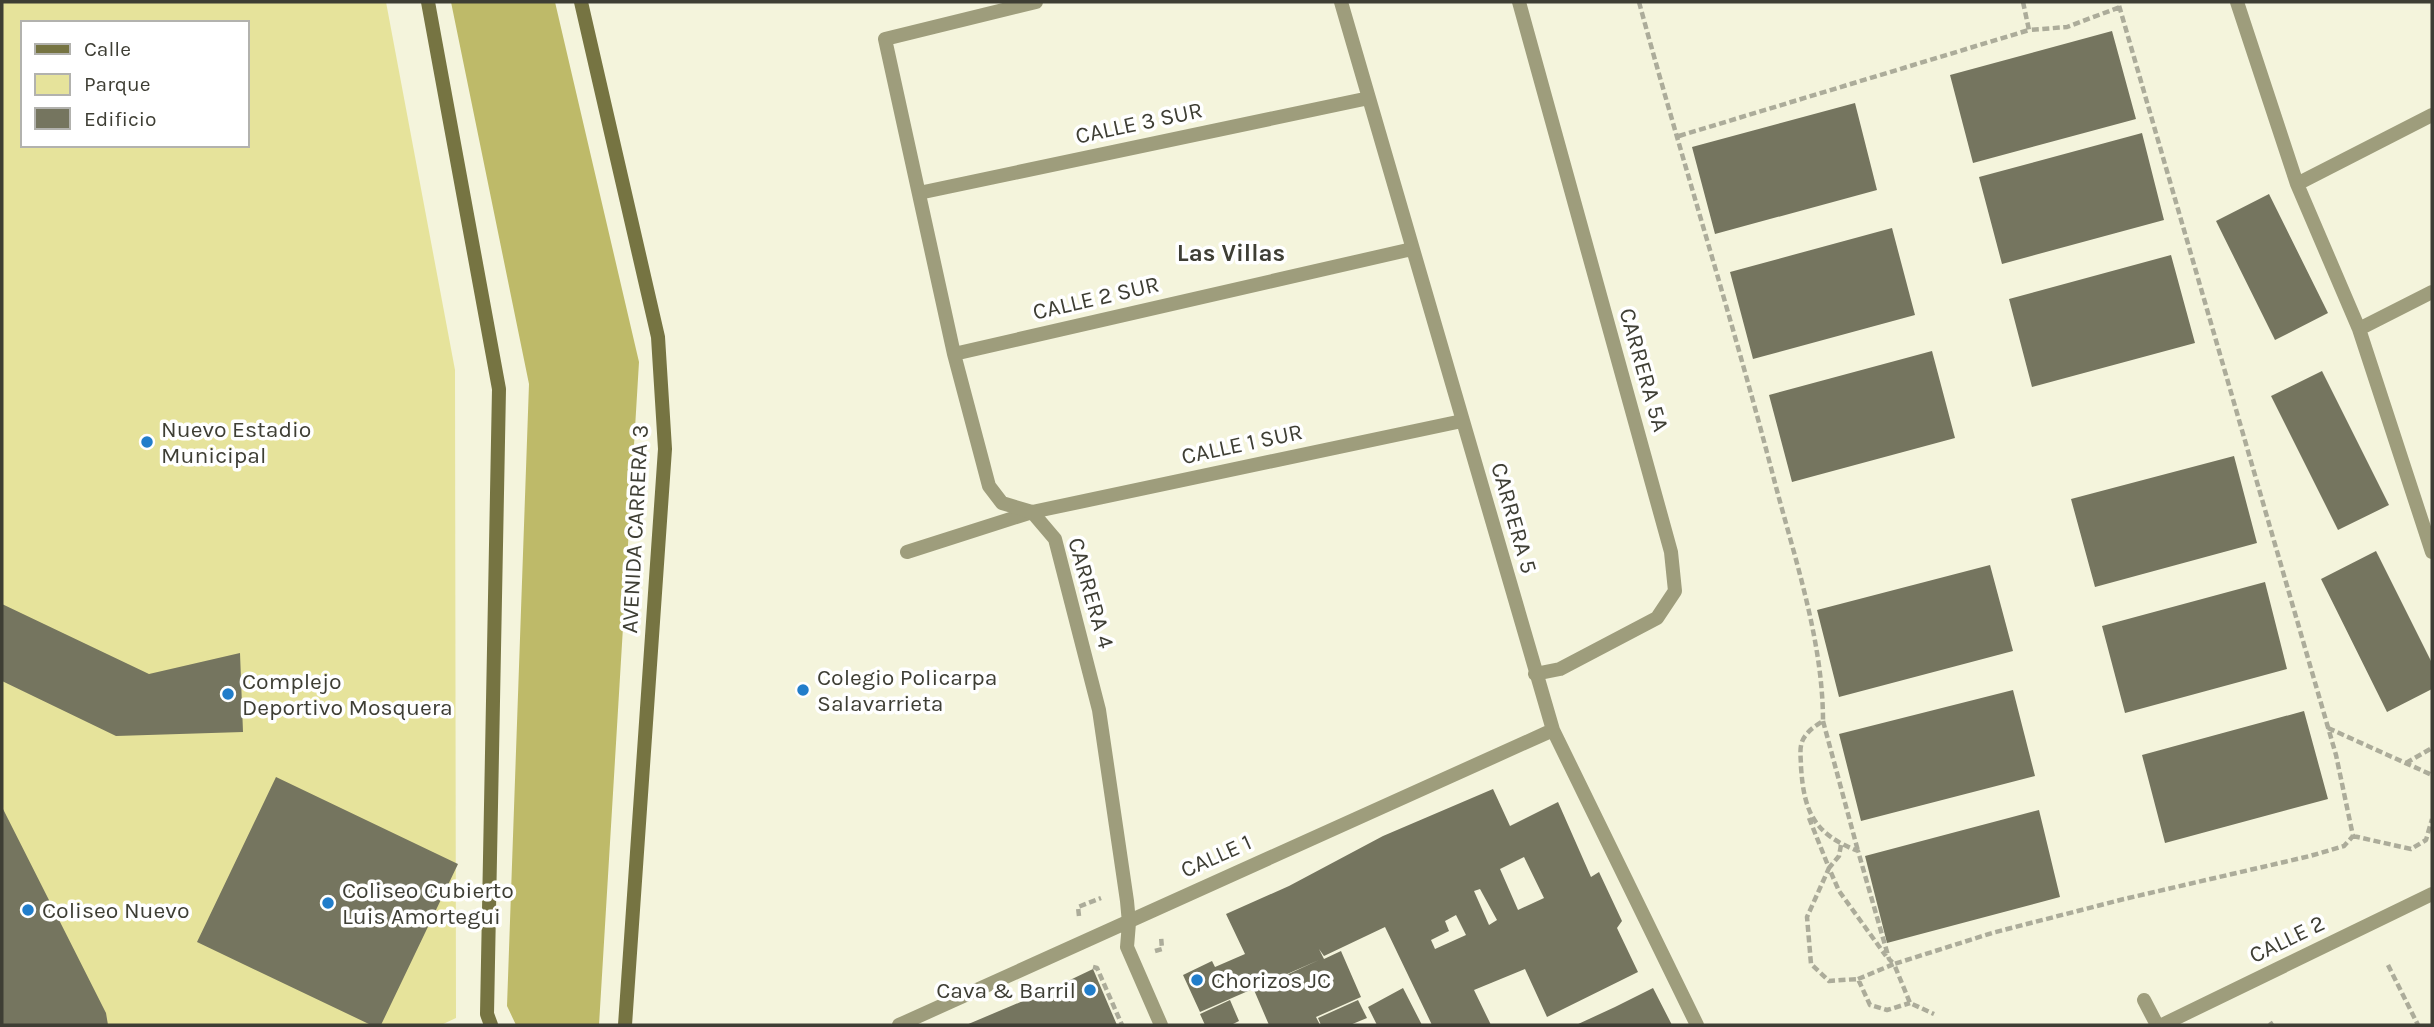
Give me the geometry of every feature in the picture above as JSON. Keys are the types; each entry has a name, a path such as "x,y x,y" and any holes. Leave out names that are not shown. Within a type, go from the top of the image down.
{"main road":[{"path":"428,2 499,388 486,1014 491,1025"},
{"name":"AVENIDA CARRERA 3","path":"581,2 658,337 665,449 625,1025"}],"street":[{"name":"CARRERA 4","path":"1036,2 885,39 954,354 989,486 1002,503 1032,512 1055,539 1099,710 1129,923 1127,947 1161,1025"},
{"name":"CARRERA 5","path":"1341,2 1553,730 1697,1025"},
{"name":"CARRERA 5A","path":"1519,2 1671,552 1675,591 1657,618 1560,668 1535,674"},
{"path":"2237,2 2297,184 2359,328 2426,513 2432,552"},
{"name":"CALLE 3 SUR","path":"919,193 1369,98"},
{"path":"2297,184 2432,115"},
{"name":"CALLE 2 SUR","path":"954,354 1412,249"},
{"path":"2359,328 2432,292"},
{"name":"CALLE 1 SUR","path":"907,552 1032,512 1462,421"},
{"name":"CALLE 1","path":"899,1025 1553,730"},
{"name":"CALLE 2","path":"2160,1025 2432,894"},
{"path":"2144,1000 2160,1025"}],"path":[{"path":"1639,2 1744,365 1796,562 1823,687 1823,720 1889,960"},
{"path":"2023,2 2029,30"},
{"path":"1678,136 2029,30 2067,27 2119,4 2328,728 2353,836"},
{"path":"1823,720 1805,736 1800,747 1805,808 1839,891 1894,964 1910,1003"},
{"path":"2328,728 2432,775"},
{"path":"2405,763 2432,748"},
{"path":"1805,808 1818,827 1841,845 1858,851"},
{"path":"2353,836 2411,849 2426,840 2432,819"},
{"path":"1841,845 1839,856 1829,867 1807,917 1811,964 1829,981 1858,979 1894,964 2110,902 2310,856 2344,846 2353,836"},
{"path":"2388,965 2418,1025"},
{"path":"1086,968 1097,968 1122,1025"},
{"path":"1858,979 1870,1005 1887,1010 1910,1003 1934,1014"}],"green space":[{"name":"Complejo Deportivo Mosquera","path":"2,2 386,2 455,370 456,1018 441,1025 2,1025"}],"shaded area":[{"path":"451,2 555,2 639,362 599,1025 516,1025 507,1006 529,384"}],"building":[{"path":"2112,31 2136,119 1973,163 1950,75"},
{"path":"1855,103 1877,190 1715,234 1692,147"},
{"path":"2142,133 2164,220 2002,264 1979,177"},
{"path":"2269,194 2328,313 2275,340 2216,221"},
{"path":"1892,228 1915,315 1753,359 1730,272"},
{"path":"2171,255 2195,343 2032,387 2009,299"},
{"path":"1932,351 1955,438 1792,482 1769,395"},
{"path":"2322,371 2389,505 2338,530 2271,396"},
{"path":"2234,456 2257,543 2095,587 2071,499"},
{"path":"2376,551 2432,663 2432,689 2387,712 2321,579"},
{"path":"1990,565 2013,651 1839,697 1817,610"},
{"path":"2265,582 2287,669 2125,713 2102,626"},
{"path":"2,604 149,674 240,653 243,732 116,736 2,681"},
{"path":"2013,690 2035,776 1861,821 1839,734"},
{"path":"2304,711 2328,799 2165,843 2142,755"},
{"name":"Coliseo Cubierto Luis Amortegui","path":"276,777 458,864 381,1025 371,1025 197,942"},
{"path":"1493,789 1510,826 1558,802 1591,877 1599,872 1622,921 1617,928 1638,972 1547,1017 1525,969 1474,990 1491,1025 1432,1025 1385,927 1324,956 1319,949 1324,959 1341,951 1361,997 1316,1017 1320,1025 1269,1025 1254,990 1319,960 1200,1012 1183,975 1212,961 1215,967 1245,954 1226,914 1289,886 1383,836","holes":["1524,857 1544,898 1518,910 1500,869","1480,889 1497,920 1489,925 1474,891","1456,915 1466,935 1435,949 1431,940 1449,931 1445,921"]},
{"name":"Coliseo Nuevo","path":"2,807 106,1013 108,1025 2,1025"},
{"path":"2039,810 2060,897 1887,943 1865,856"},
{"path":"1093,969 1117,1025 966,1025 1049,990"},
{"path":"1403,988 1422,1025 1377,1025 1368,1007"},
{"path":"1653,988 1672,1025 1576,1025 1615,1007"},
{"path":"1230,1000 1239,1021 1231,1025 1205,1025 1200,1014"},
{"path":"1358,1000 1367,1018 1350,1025 1321,1025 1318,1018"}],"place":[{"name":"Nuevo Estadio Municipal","path":"147,442"},
{"name":"Colegio Policarpa Salavarrieta","path":"803,690"},
{"name":"Complejo Deportivo Mosquera","path":"228,694"},
{"name":"Coliseo Cubierto Luis Amortegui","path":"328,903"},
{"name":"Coliseo Nuevo","path":"28,910"},
{"name":"Chorizos JC","path":"1197,980"},
{"name":"Cava & Barril","path":"1090,990"}],"district":[{"name":"Las Villas","path":"1231,253"}]}
